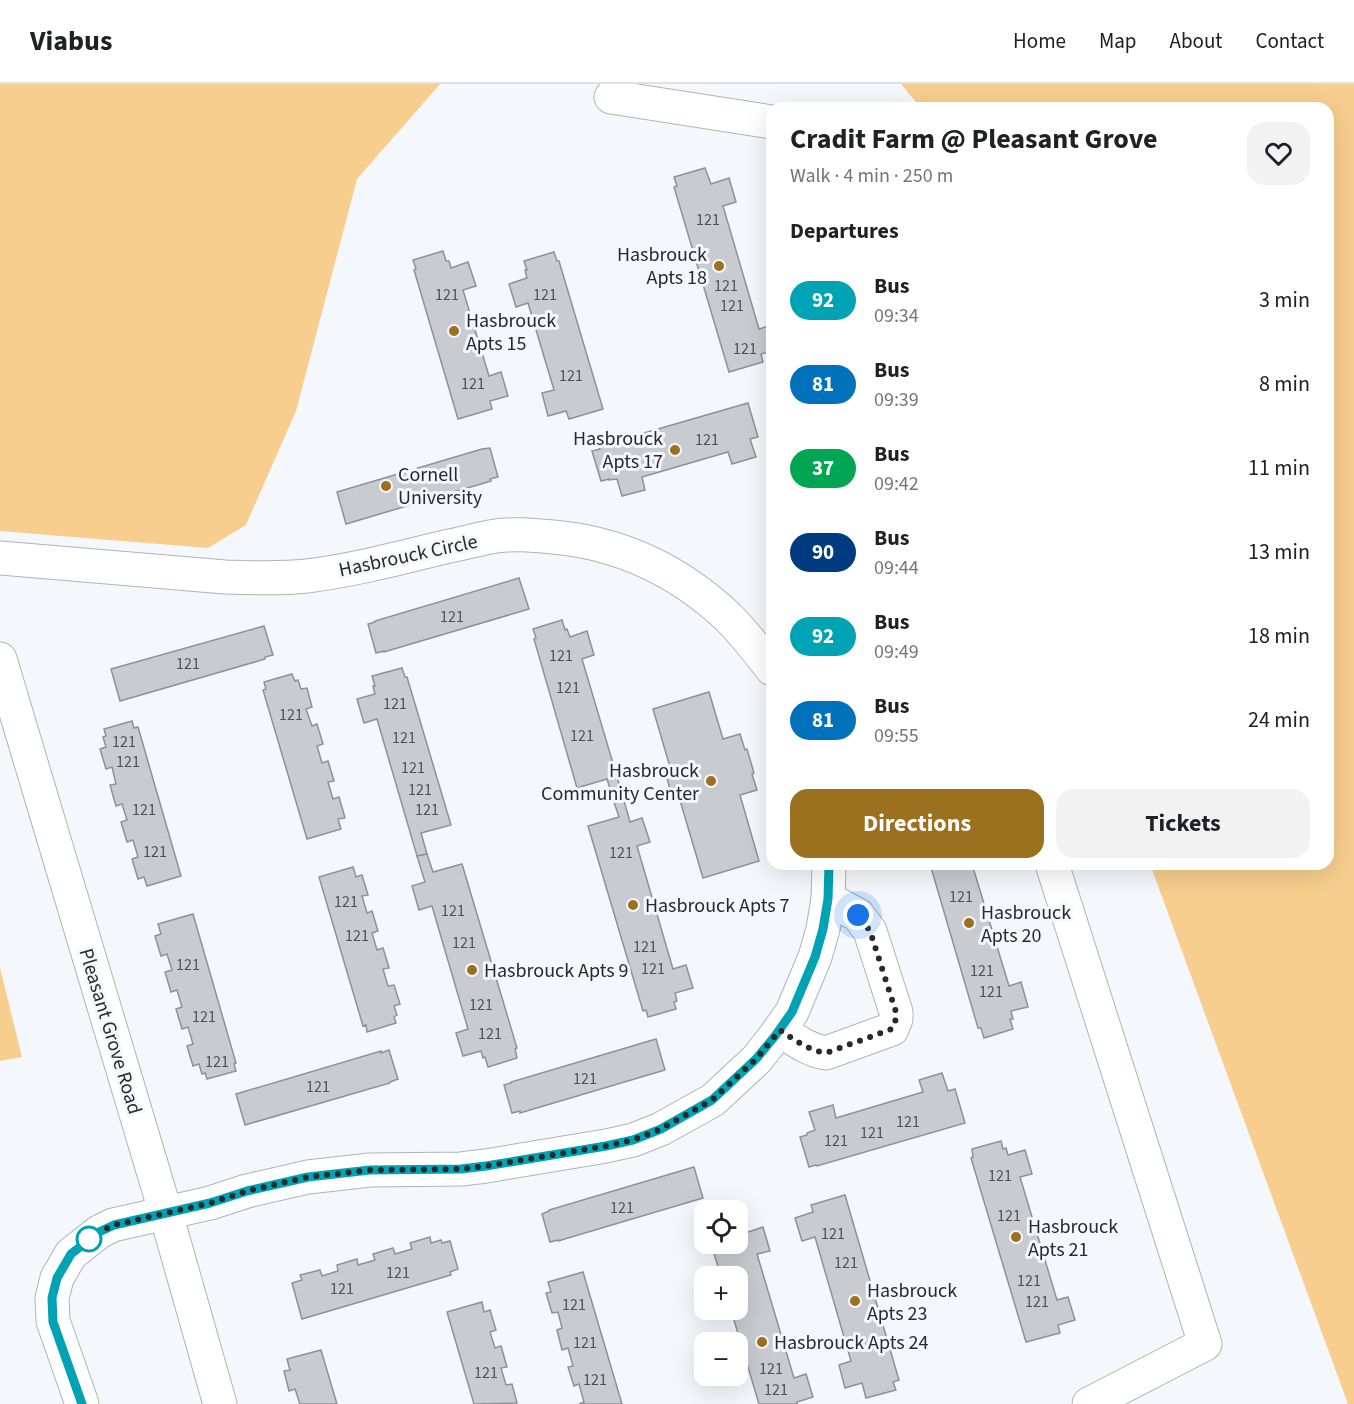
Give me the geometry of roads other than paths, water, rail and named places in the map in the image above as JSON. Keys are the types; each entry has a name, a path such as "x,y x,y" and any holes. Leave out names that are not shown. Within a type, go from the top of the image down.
{"street":[{"path":"611,97 766,121"},
{"name":"Hasbrouck Circle","path":"0,558 259,579 306,576 370,565 491,537 519,534 576,539 631,554 681,579 727,617 748,638 766,661"},
{"name":"Pleasant Grove Road","path":"0,659 166,1214 220,1404"},
{"path":"82,1404 53,1322 52,1298 57,1278 71,1254 99,1232 114,1225 166,1214 247,1191 308,1177 370,1170 461,1169 486,1166 633,1140 661,1129 712,1100 756,1059 792,1012 815,957 823,929 830,870"},
{"path":"1054,870 1205,1344 1089,1404"},
{"path":"780,1030 814,1051 826,1053 892,1029 896,1019 896,1012 870,931 858,915 828,899"}],"place":[{"name":"Hasbrouck Apts 18","path":"719,266"},
{"name":"Hasbrouck Apts 15","path":"454,331"},
{"name":"Hasbrouck Apts 17","path":"675,450"},
{"name":"Cornell University","path":"386,486"},
{"name":"Hasbrouck Community Center","path":"711,781"},
{"name":"Hasbrouck Apts 7","path":"633,905"},
{"name":"Hasbrouck Apts 20","path":"969,923"},
{"name":"Hasbrouck Apts 9","path":"472,970"},
{"name":"Hasbrouck Apts 21","path":"1016,1237"},
{"name":"Hasbrouck Apts 23","path":"855,1301"},
{"name":"Hasbrouck Apts 24","path":"762,1342"}]}
